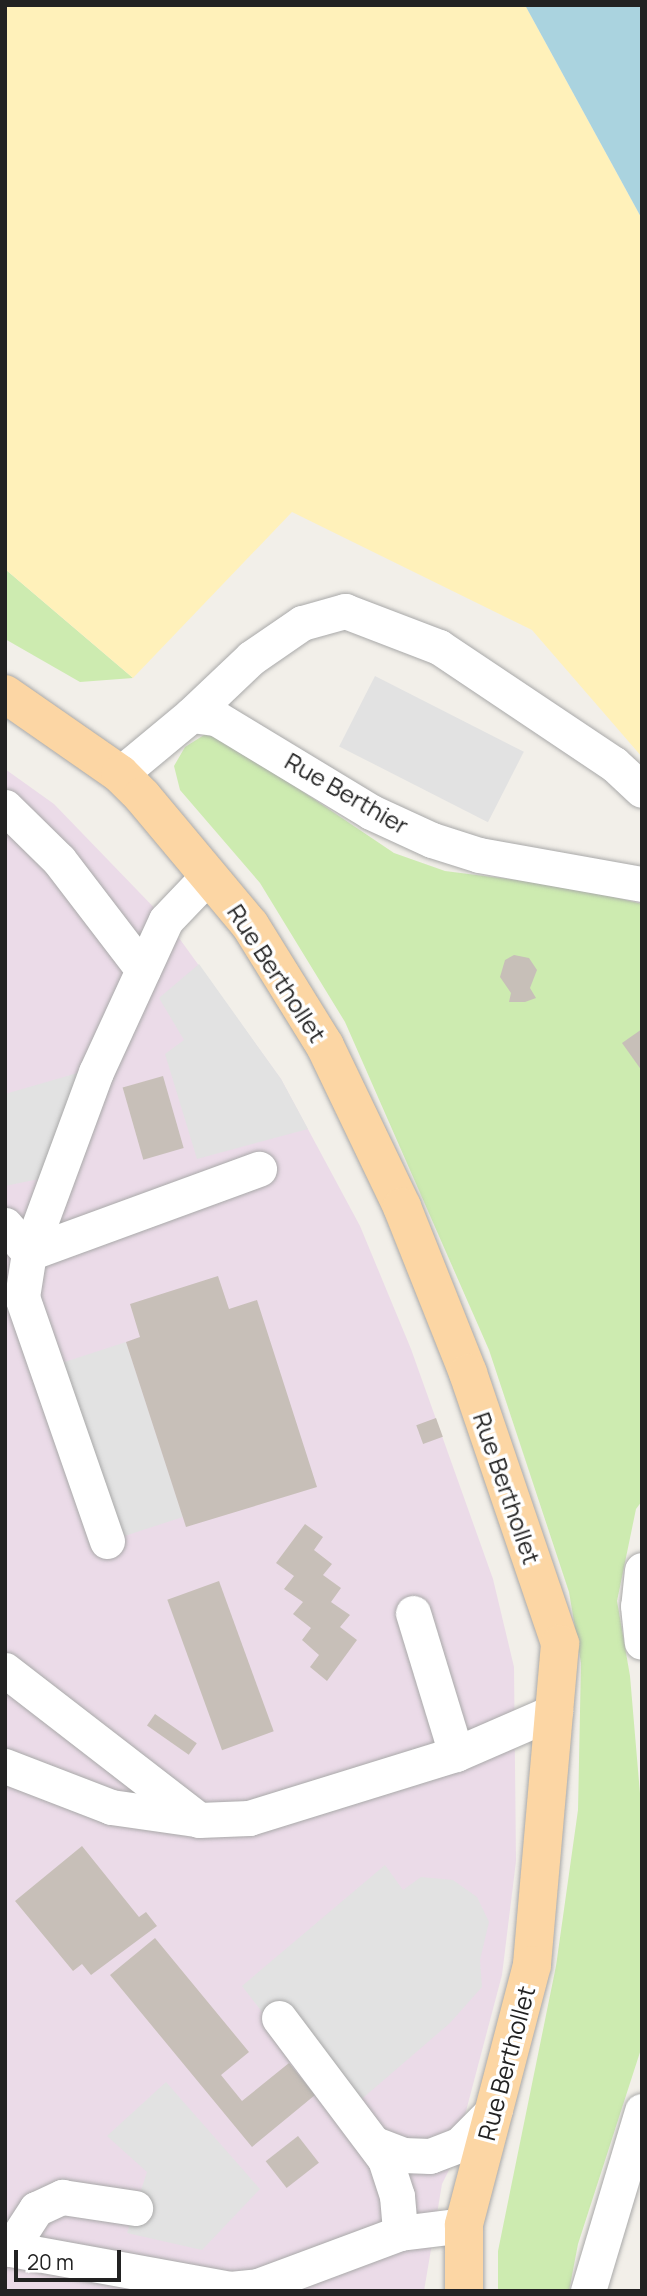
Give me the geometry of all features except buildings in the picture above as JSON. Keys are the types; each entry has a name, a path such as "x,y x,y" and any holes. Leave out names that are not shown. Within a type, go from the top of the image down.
{"main road":[{"name":"Rue Berthollet","path":"5,694 120,774 250,925 325,1046 402,1207 468,1373 560,1644 532,1965 464,2225 464,2291"}],"lane":[{"path":"120,774 191,715 251,658 302,623 345,611 439,647 614,764 642,790"},
{"name":"Rue Berthier","path":"191,715 216,718 370,812 432,840 479,855 642,884"},
{"path":"5,807 59,860 143,970"},
{"path":"107,1541 19,1331 22,1297 29,1253 96,1072 166,920 209,875"},
{"path":"29,1253 259,1169"},
{"path":"5,1225 29,1253"},
{"path":"642,1570 638,1606 642,1642"},
{"path":"413,1613 457,1754"},
{"path":"5,1670 199,1820"},
{"path":"5,1766 111,1807 199,1820 249,1818 457,1754 555,1711"},
{"path":"279,2018 385,2159 397,2196 400,2233"},
{"path":"375,2144 403,2155 430,2156 459,2145 495,2109"},
{"path":"588,2291 642,2112"},
{"path":"135,2208 62,2197 36,2209 8,2249 230,2289 258,2286 400,2233 464,2225"}],"shaded area":[{"path":"375,676 524,752 488,822 339,746"},
{"path":"5,769 54,804 166,920 281,1079 360,1226 411,1349 493,1579 514,1667 516,1861 502,1975 452,2164 442,2184 424,2291 5,2291"},
{"path":"199,964 281,1079 308,1129 197,1159 165,1054 184,1040 159,998"},
{"path":"81,1072 39,1179 5,1186 5,1094"},
{"path":"126,1342 183,1517 104,1543 47,1368"},
{"path":"385,1865 403,1890 421,1877 453,1880 477,1897 489,1922 480,1960 482,1987 450,2023 342,2116 242,1986"},
{"path":"166,2082 260,2189 202,2250 127,2233 147,2172 107,2136"}],"green space":[{"path":"5,569 133,678 80,682 5,639"},
{"path":"204,735 223,738 394,853 445,871 577,888 642,904 642,1501 636,1509 617,1601 630,1676 642,1817 642,2046 578,2244 569,2291 498,2291 498,2251 556,1966 578,1810 581,1663 569,1592 489,1350 345,1022 260,883 180,790 174,766 185,747"}],"sand":[{"path":"5,5 525,5 642,219 642,757 532,630 292,512 133,678 5,569"}],"water":[{"path":"525,5 642,5 642,219"}]}
